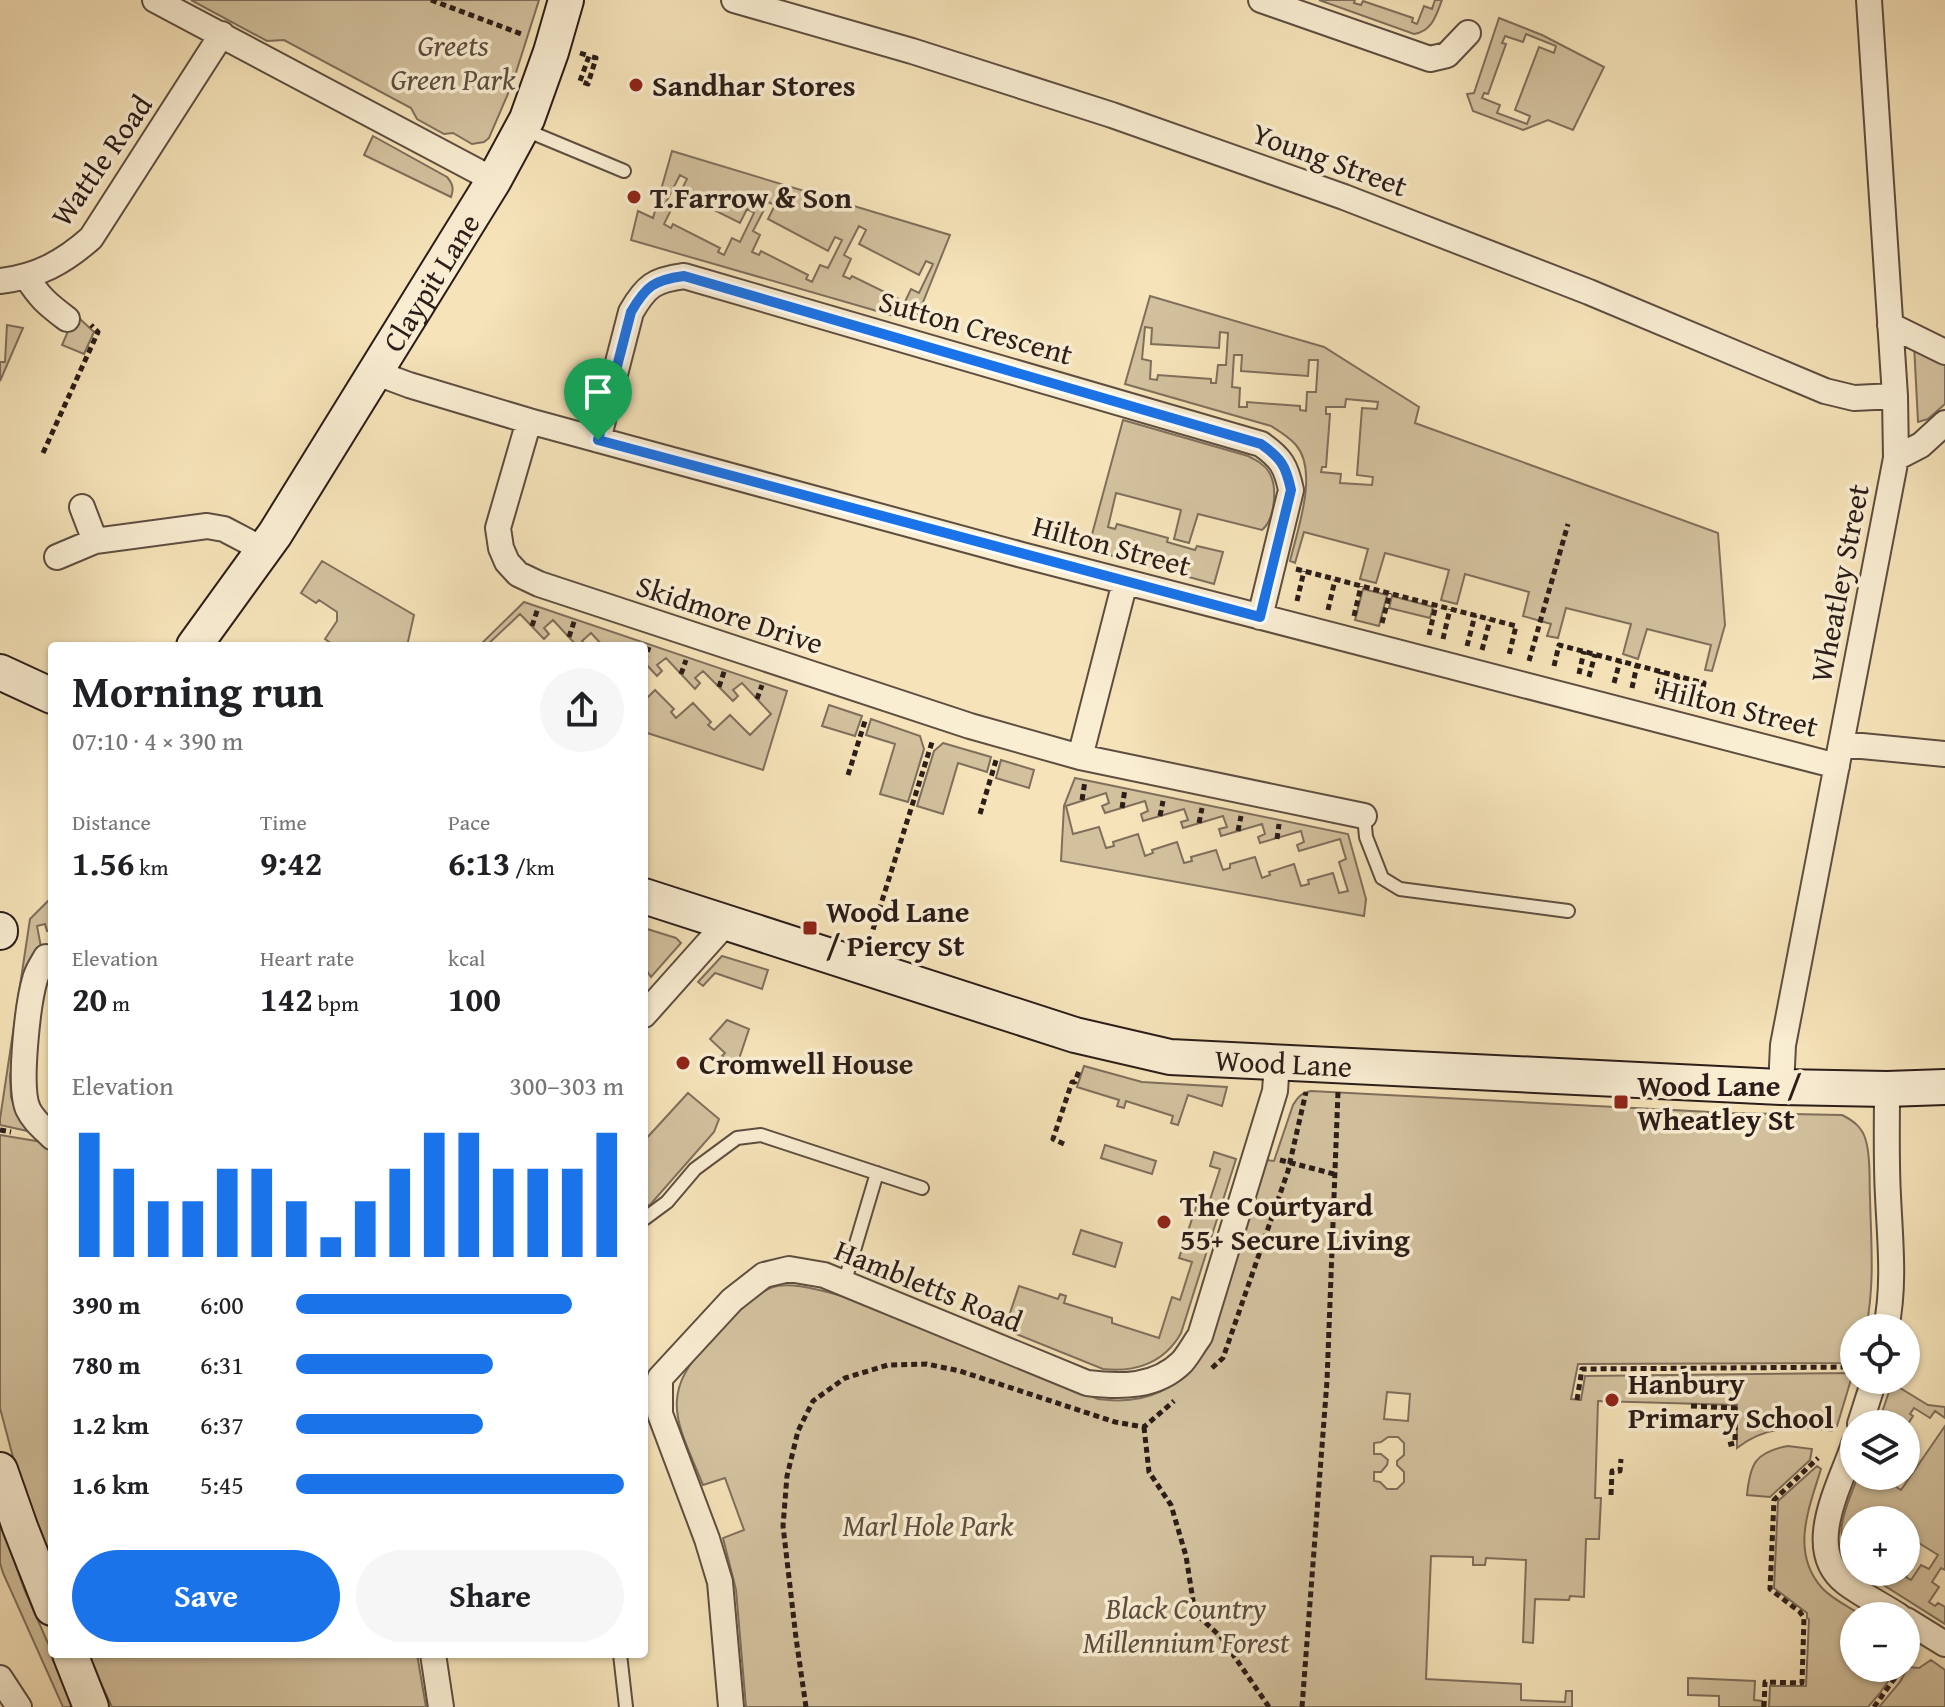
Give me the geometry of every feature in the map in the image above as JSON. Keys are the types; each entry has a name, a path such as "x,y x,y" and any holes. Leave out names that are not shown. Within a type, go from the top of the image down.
{"street":[{"path":"155,0 494,180"},
{"name":"Claypit Lane","path":"197,642 264,550 494,180 522,129 551,52 566,0"},
{"name":"Young Street","path":"734,0 760,4 1112,115 1344,197 1589,292 1825,391 1854,398 1895,396"},
{"path":"1261,0 1430,59 1447,55 1468,33"},
{"name":"Wheatley Street","path":"1781,1087 1783,1045 1896,458 1895,396 1869,0"},
{"name":"Wattle Road","path":"0,281 42,271 70,257 91,238 222,34"},
{"path":"26,276 38,295 74,317"},
{"name":"Sutton Crescent","path":"598,440 631,312 652,284 666,278 684,276 1261,444 1277,455 1287,471 1291,490 1260,617"},
{"path":"1890,325 1945,352"},
{"name":"Hilton Street","path":"374,372 598,440 1523,685 1839,755 1945,754"},
{"name":"Skidmore Drive","path":"529,421 498,528 507,562 518,574 539,584 955,721 1083,767 1364,816"},
{"path":"1896,458 1921,445 1945,423"},
{"path":"82,507 95,541"},
{"path":"57,557 95,541 207,526 224,529 264,550"},
{"name":"Claypit Lane","path":"221,642 240,609 264,550"},
{"path":"1083,767 1125,582"},
{"path":"0,672 48,694"},
{"name":"Wood Lane","path":"648,897 1075,1035 1170,1057 1781,1087 1945,1087"},
{"path":"648,1011 727,922"},
{"path":"46,957 35,976 23,1092 32,1115 48,1133"},
{"name":"Hambletts Road","path":"731,1707 720,1582 660,1414 660,1378 732,1300 764,1275 789,1269 824,1275 1087,1383 1138,1385 1163,1377 1182,1362 1200,1336 1275,1091 1277,1063"},
{"path":"1887,1089 1890,1314"},
{"path":"0,1470 48,1598"},
{"path":"1840,1484 1826,1523 1825,1543 1833,1571 1845,1583 1876,1602"},
{"path":"1920,1629 1945,1644"},
{"path":"72,1658 91,1707"},
{"path":"434,1658 441,1707"}],"lane":[{"path":"522,129 624,171"},
{"path":"1364,816 1366,837 1382,878 1400,889 1568,911"},
{"path":"648,1216 667,1202 695,1169 737,1138 761,1135 922,1188"},
{"path":"844,1284 877,1173"},
{"path":"620,1658 626,1707"}],"path":[{"path":"431,0 533,38"},
{"path":"579,52 596,58 588,84 580,81 589,56"},
{"path":"43,453 98,332 74,317"},
{"path":"1523,685 1568,524"},
{"path":"1294,569 1516,626 1506,664"},
{"path":"1295,608 1304,571"},
{"path":"1326,617 1335,580"},
{"path":"1352,624 1361,586"},
{"path":"1380,631 1390,593"},
{"path":"532,626 539,603"},
{"path":"1427,643 1436,605"},
{"path":"1441,647 1450,609"},
{"path":"569,637 577,615"},
{"path":"1465,653 1475,615"},
{"path":"1480,657 1490,620"},
{"path":"1552,675 1559,645 1584,651 1704,683 1697,713"},
{"path":"1577,682 1584,651"},
{"path":"681,674 688,652"},
{"path":"1587,685 1595,654"},
{"path":"1612,691 1620,661"},
{"path":"719,687 726,665"},
{"path":"1630,695 1637,665"},
{"path":"1655,702 1662,672"},
{"path":"1671,706 1678,676"},
{"path":"757,699 764,677"},
{"path":"848,775 867,712"},
{"path":"870,939 935,734"},
{"path":"980,814 998,754"},
{"path":"1082,800 1083,767"},
{"path":"1122,808 1125,784"},
{"path":"1160,816 1165,793"},
{"path":"1064,1144 1053,1139 1082,1060"},
{"path":"1212,1368 1223,1358 1290,1163 1308,1087"},
{"path":"1302,1707 1327,1381 1338,1087"},
{"path":"1271,1156 1334,1174"},
{"path":"806,1707 783,1526 787,1476 798,1431 813,1401 845,1378 888,1365 927,1364 960,1371 1115,1422 1144,1427"},
{"path":"1577,1400 1582,1369 1840,1367"},
{"path":"1144,1427 1178,1398"},
{"path":"1691,1406 1735,1408 1735,1443 1727,1445"},
{"path":"1144,1427 1149,1472 1171,1505 1186,1556 1195,1613 1221,1637 1269,1707"},
{"path":"1764,1707 1765,1682 1802,1683 1805,1637 1805,1622 1800,1612 1770,1589 1774,1500 1818,1458"},
{"path":"1611,1495 1612,1471 1620,1471 1621,1459"},
{"path":"1874,1707 1892,1682"}],"green space":[{"name":"Greets Green Park","path":"191,0 539,0 513,82 489,138 472,144 453,133 444,134 417,119 411,108 284,40 267,41"},
{"path":"1319,0 1355,0 1354,3 1361,5 1363,1 1413,18 1412,22 1417,24 1424,6 1432,9 1435,0 1442,0 1429,26 1414,34"},
{"path":"1499,18 1542,35 1604,67 1573,130 1548,120 1523,130 1473,111 1467,94 1474,93","holes":["1526,34 1556,46 1554,53 1539,47 1515,110 1530,116 1527,124 1497,113 1500,105 1482,98 1484,93 1488,94 1506,44 1502,43 1505,36 1523,42"]},
{"path":"373,136 447,177 452,187 451,197 364,155"},
{"path":"672,151 950,235 915,322 631,240 638,211 653,218","holes":["680,175 687,179 680,193 740,223 747,209 754,213 740,242 732,238 724,255 718,252 720,248 673,224 671,228 664,224 672,208 665,204","768,202 775,205 768,219 828,251 835,237 842,240 828,268 820,265 812,282 806,279 808,275 761,251 759,255 752,252 760,235 753,231","859,226 866,230 859,244 919,275 926,261 933,264 919,293 911,289 903,306 897,304 899,299 852,276 850,279 843,276 851,259 844,255"]},
{"path":"1150,296 1324,347 1419,407 1415,423 1718,533 1725,625 1712,671 1705,670 1711,645 1647,629 1638,659 1623,654 1631,624 1566,608 1558,638 1547,636 1551,624 1523,616 1529,592 1465,574 1457,604 1441,600 1449,570 1385,553 1376,583 1360,579 1368,549 1304,532 1295,563 1290,561 1306,486 1303,457 1296,445 1271,426 1125,384","holes":["1145,327 1152,328 1151,344 1219,348 1220,332 1228,333 1226,365 1218,365 1216,383 1211,383 1211,379 1158,375 1157,380 1150,379 1151,361 1142,359","1234,355 1242,355 1241,371 1308,376 1309,360 1318,360 1316,392 1307,392 1306,411 1300,410 1300,406 1247,402 1247,407 1239,407 1240,388 1232,387","1346,399 1378,402 1377,409 1362,408 1357,475 1373,477 1372,485 1340,483 1341,474 1321,472 1322,467 1326,467 1330,414 1326,414 1326,407 1345,407"]},
{"path":"79,318 94,332 84,354 62,345 69,329"},
{"path":"7,325 23,328 0,381 0,362 5,362"},
{"path":"1914,344 1945,357 1945,404 1928,419 1918,422"},
{"path":"1123,420 1248,456 1269,472 1274,486 1274,502 1270,518 1262,530 1198,514 1189,543 1174,539 1181,510 1116,493 1108,527 1115,529 1117,524 1168,538 1167,542 1195,550 1197,546 1223,552 1214,584 1088,549"},
{"path":"322,561 414,615 408,642 329,642 325,639 337,621 337,612 301,593"},
{"path":"1363,589 1387,595 1379,626 1355,620"},
{"path":"1392,596 1433,607 1430,618 1389,608"},
{"path":"524,602 642,642 599,642 591,633 583,642 573,642 553,620 544,628 549,634 544,639 520,614 490,642 483,642"},
{"path":"648,644 787,691 763,770 648,733 648,697 655,690 674,709 671,712 676,718 693,703 711,722 708,725 714,730 730,715 750,735 771,714 742,683 733,690 738,696 733,701 703,671 695,678 700,683 695,689 666,658 657,665 662,671 657,676 648,666"},
{"path":"829,705 862,716 855,736 822,726"},
{"path":"871,719 920,736 924,749 908,802 880,794 895,744 866,735"},
{"path":"943,743 991,757 987,772 958,763 943,814 917,806 934,751"},
{"path":"1001,760 1034,770 1029,788 996,778"},
{"path":"1075,778 1348,834 1366,899 1364,916 1061,861 1064,806","holes":["1106,793 1109,803 1102,806 1105,813 1145,801 1148,811 1141,814 1143,821 1184,809 1188,820 1181,822 1183,828 1223,816 1227,827 1219,829 1221,836 1262,824 1265,834 1258,837 1260,843 1301,831 1304,842 1297,845 1299,851 1340,839 1346,859 1339,862 1348,891 1339,893 1333,873 1308,880 1309,884 1301,886 1294,864 1269,872 1270,875 1262,878 1255,857 1230,864 1230,868 1223,870 1216,850 1191,857 1192,861 1184,863 1177,842 1152,850 1153,853 1145,856 1138,834 1113,842 1114,846 1106,848 1099,827 1073,834 1066,806"]},
{"path":"48,901 48,931 45,924 37,926 41,947 26,980 10,1076 11,1097 18,1117 32,1132 0,1125 30,919"},
{"path":"648,929 676,938 681,943 651,977 648,972"},
{"path":"722,956 768,970 762,989 715,973 703,986 698,982"},
{"path":"727,1020 749,1029 736,1068 722,1056 725,1053 710,1039"},
{"path":"1084,1066 1142,1082 1227,1087 1222,1106 1188,1095 1178,1125 1171,1123 1173,1116 1126,1101 1124,1108 1117,1106 1119,1100 1077,1087"},
{"path":"1311,1091 1730,1113 1842,1115 1863,1132 1868,1148 1872,1247 1869,1314 1840,1314 1840,1363 1578,1364 1571,1399 1581,1400 1585,1376 1840,1373 1840,1394 1847,1394 1837,1426 1832,1431 1794,1428 1770,1431 1737,1448 1737,1405 1598,1401 1595,1498 1601,1498 1599,1539 1586,1539 1584,1597 1535,1599 1533,1643 1523,1642 1526,1560 1486,1558 1485,1565 1473,1565 1473,1557 1431,1556 1426,1679 1521,1684 1521,1700 1565,1702 1566,1691 1572,1691 1572,1707 746,1707 736,1590 723,1538 744,1530 725,1478 703,1485 686,1443 677,1408 678,1392 684,1376 713,1338 757,1296 773,1287 791,1285 873,1307 1098,1399 1133,1400 1162,1391 1187,1373 1209,1346 1266,1160 1274,1161 1293,1105 1300,1096","holes":["1387,1392 1410,1394 1408,1421 1384,1419","1388,1437 1398,1437 1404,1443 1404,1455 1397,1461 1404,1472 1404,1482 1397,1489 1387,1489 1374,1481 1374,1472 1381,1472 1388,1460 1381,1454 1374,1454 1374,1443"]},
{"path":"688,1093 719,1119 714,1132 649,1206 648,1137"},
{"path":"0,1135 42,1142 48,1148 48,1560 18,1476 0,1408"},
{"path":"1105,1145 1156,1161 1152,1174 1101,1158"},
{"path":"1214,1152 1236,1159 1181,1333 1167,1351 1138,1367 1103,1369 1014,1333 1007,1322 1019,1286 1058,1299 1060,1294 1066,1296 1064,1303 1112,1318 1112,1323 1159,1338 1172,1297 1180,1300 1192,1262 1179,1258 1196,1207 1207,1209 1220,1169 1210,1166"},
{"path":"1081,1230 1122,1243 1115,1267 1073,1254"},
{"path":"1888,1394 1910,1394 1928,1405 1945,1407 1945,1418 1935,1411 1930,1418 1914,1408 1883,1410"},
{"path":"1945,1426 1945,1570 1941,1568 1932,1582 1939,1587 1929,1602 1945,1607 1945,1624 1920,1608 1920,1602 1910,1602 1885,1586 1920,1586 1920,1566 1929,1569 1938,1555 1920,1544 1920,1506 1847,1506 1853,1490 1920,1490 1920,1462"},
{"path":"1788,1446 1812,1449 1810,1460 1770,1497 1747,1495 1756,1461 1768,1452"},
{"path":"1817,1466 1821,1469 1808,1514 1804,1545 1812,1574 1822,1588 1840,1602 1840,1682 1887,1682 1868,1707 1769,1707 1770,1686 1806,1686 1809,1619 1807,1613 1774,1588 1778,1501"},
{"path":"0,1522 48,1643 48,1658 54,1658 76,1707 63,1707 0,1563"},
{"path":"89,1658 418,1658 426,1707 112,1707"},
{"path":"1931,1660 1945,1670 1945,1707 1879,1707 1900,1682 1920,1682 1920,1667"},
{"path":"1688,1678 1755,1681 1754,1700 1762,1701 1762,1707 1719,1707 1719,1696 1688,1695"}],"place":[{"name":"Sandhar Stores","path":"636,85"},
{"name":"T.Farrow & Son","path":"634,197"},
{"name":"Wood Lane / Piercy St","path":"810,928"},
{"name":"Cromwell House","path":"683,1063"},
{"name":"Wood Lane / Wheatley St","path":"1621,1102"},
{"name":"The Courtyard 55+ Secure Living","path":"1164,1222"},
{"name":"Hanbury Primary School","path":"1612,1400"}],"route":[{"path":"684,276 1261,444 1277,455 1287,471 1291,490 1260,617 598,440 631,312 652,284 666,278 684,276"}],"park label":[{"name":"Marl Hole Park","path":"928,1525"},
{"name":"Black Country Millennium Forest","path":"1186,1625"}]}
